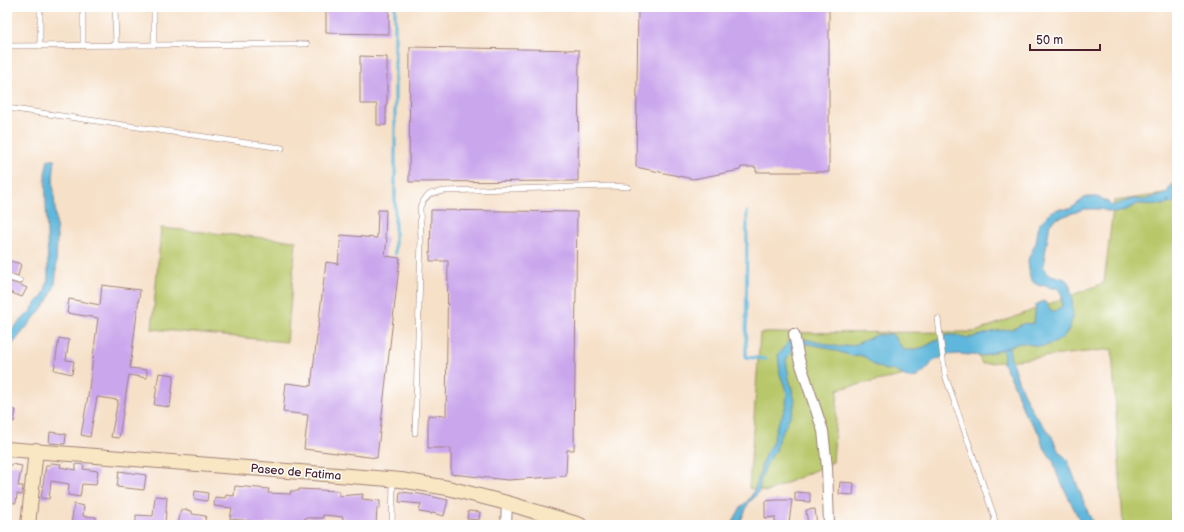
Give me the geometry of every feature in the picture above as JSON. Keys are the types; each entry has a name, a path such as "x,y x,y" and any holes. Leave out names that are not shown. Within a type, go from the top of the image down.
{"street":[{"path":"794,334 799,359 823,431 827,467 829,525"},
{"name":"Paseo de Fatima","path":"7,449 36,450 393,480 448,488 507,503 575,524"},
{"path":"28,525 36,450"},
{"path":"506,525 507,503"}],"lane":[{"path":"40,7 40,46"},
{"path":"83,7 83,46"},
{"path":"116,7 116,46"},
{"path":"154,7 154,45"},
{"path":"7,46 308,44"},
{"path":"7,108 282,148"},
{"path":"415,433 421,240 420,207 424,200 430,194 444,191 610,186 628,187"},
{"path":"7,277 20,281"},
{"path":"938,319 946,374 994,516 995,525"},
{"path":"392,525 393,480"}],"path":[{"path":"768,523 773,525"}],"green space":[{"path":"1177,192 1177,525 1123,525 1112,349 982,364 975,348 934,356 901,376 838,389 833,462 767,492 749,488 760,333 975,332 1104,283 1114,201"},
{"path":"161,228 296,241 287,342 152,329"}],"water":[{"path":"48,160 55,160 53,179 57,237 55,284 48,301 7,351 7,334 31,311 36,302 41,299 48,279 45,173"},
{"path":"1177,181 1177,204 1169,203 1168,200 1168,204 1166,205 1137,204 1126,210 1115,213 1100,209 1084,209 1056,219 1050,223 1043,267 1049,274 1063,278 1068,282 1071,291 1073,308 1071,323 1068,330 1065,335 1053,344 1041,346 1020,343 983,356 959,354 946,355 932,362 928,368 917,377 909,378 891,369 886,370 874,365 865,357 859,355 852,356 809,344 800,346 792,351 786,360 795,400 793,410 778,441 776,451 767,463 761,479 759,491 749,502 739,525 731,525 741,507 751,497 757,483 764,457 773,441 777,425 786,405 787,393 780,374 778,354 789,342 793,339 800,338 839,347 854,345 877,335 892,334 904,350 912,350 924,347 947,335 956,335 964,338 973,337 996,331 1013,329 1025,323 1034,323 1036,305 1039,303 1044,301 1052,311 1055,311 1062,306 1062,295 1058,288 1051,288 1046,285 1040,286 1034,283 1030,278 1028,261 1036,243 1039,224 1051,212 1058,209 1070,209 1086,197 1097,197 1107,201 1111,206 1133,199 1143,200 1166,194 1170,187"},
{"path":"1005,348 1009,348 1020,386 1034,414 1051,435 1059,452 1067,459 1089,515 1095,525 1082,525 1057,474 1054,463 1042,444 1039,433 1025,414 1012,380 1003,363 1004,355 1002,351"}],"building":[{"path":"326,7 389,7 389,34 326,33"},
{"path":"638,7 829,7 829,172 756,172 756,167 741,167 740,170 693,179 636,167"},
{"path":"410,47 579,50 578,181 409,182"},
{"path":"360,56 387,57 386,125 377,125 377,104 360,104"},
{"path":"378,210 386,210 385,238 387,238 385,256 400,258 377,458 304,449 308,415 283,412 286,383 311,386 326,262 338,264 341,235 377,238"},
{"path":"431,210 577,212 574,450 567,450 566,476 508,480 451,474 451,448 428,448 428,415 446,416 448,261 430,261"},
{"path":"7,260 21,264 18,276 7,273"},
{"path":"7,281 27,288 22,297 7,291"},
{"path":"102,285 140,290 130,368 147,370 147,378 129,375 119,438 111,437 118,400 97,397 90,437 81,435 88,396 98,318 67,313 69,299 100,305"},
{"path":"59,338 69,340 66,360 74,361 72,374 54,370"},
{"path":"159,373 174,375 170,407 154,405"},
{"path":"7,409 16,410 14,422 7,420"},
{"path":"50,432 66,434 65,444 49,443"},
{"path":"51,463 61,464 60,467 76,470 76,464 84,465 83,469 98,471 96,485 82,484 80,497 68,495 69,484 51,481 49,499 41,498 46,465 50,465"},
{"path":"11,464 22,466 18,486 23,486 22,495 17,494 16,503 7,502 7,465 11,466"},
{"path":"119,471 146,475 144,490 117,487"},
{"path":"840,482 854,483 853,495 839,494"},
{"path":"235,486 269,489 268,493 291,494 290,491 299,491 299,489 339,491 339,496 363,494 362,499 380,501 380,508 377,508 376,525 342,525 343,517 323,515 323,518 305,518 305,522 292,522 292,524 283,524 283,522 266,523 266,525 249,525 250,521 230,519 232,508 214,506 215,497 225,498 226,495 234,496"},
{"path":"195,491 208,493 207,501 194,499"},
{"path":"400,492 420,494 448,500 444,516 419,512 421,504 399,502"},
{"path":"795,492 810,493 810,502 795,501"},
{"path":"155,496 167,497 165,525 136,525 136,515 153,516"},
{"path":"792,500 789,523 775,523 775,517 765,518 765,501"},
{"path":"74,504 84,506 83,516 96,517 96,525 71,525"},
{"path":"181,509 192,511 192,514 206,516 204,525 178,525"},
{"path":"815,509 817,525 808,525 806,510"},
{"path":"468,511 480,512 479,520 467,519"}],"waterway":[{"path":"395,7 395,254"},
{"path":"747,212 746,357 766,359"}]}
